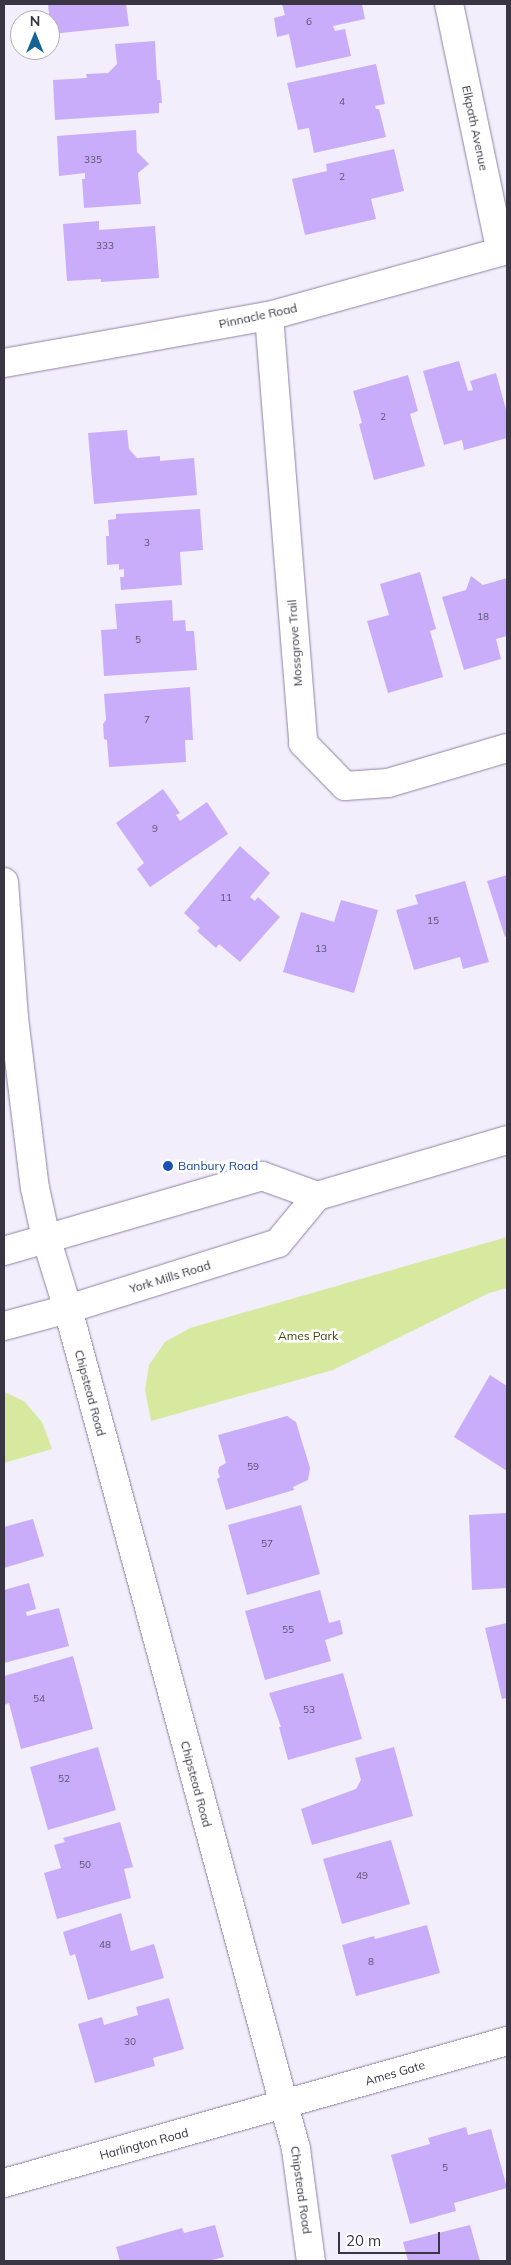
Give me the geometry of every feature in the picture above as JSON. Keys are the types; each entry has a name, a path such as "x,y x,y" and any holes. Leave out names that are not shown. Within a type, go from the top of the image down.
{"street":[{"name":"Elkpath Avenue","path":"449,4 504,251"},
{"name":"Pinnacle Road","path":"4,362 269,316 504,251"},
{"name":"Mossgrove Trail","path":"269,316 303,743 346,786 388,783 507,748"},
{"path":"4,882 14,1018 35,1188 46,1238"},
{"path":"4,1252 46,1238 262,1176 317,1196 507,1140"},
{"name":"York Mills Road","path":"4,1326 68,1309 278,1243 317,1196"},
{"name":"Chipstead Road","path":"46,1238 68,1309 296,2149 311,2261"},
{"name":"Ames Gate","path":"283,2103 507,2041"},
{"name":"Harlington Road","path":"4,2183 239,2118 283,2103"}],"green space":[{"name":"Ames Park","path":"507,1237 507,1288 489,1293 333,1370 151,1421 145,1390 149,1365 165,1342 190,1328"},
{"path":"4,1392 24,1401 42,1422 52,1449 4,1463"}],"building":[{"path":"48,4 126,4 129,26 60,33 60,10 49,10"},
{"path":"282,4 362,4 365,19 333,26 335,31 345,29 351,56 296,68 289,34 277,37 274,18 285,15"},
{"path":"155,41 157,80 160,80 162,103 159,103 159,113 55,120 53,80 87,78 86,74 108,73 117,64 115,44"},
{"path":"376,64 385,104 375,106 376,109 379,109 386,137 314,153 309,128 298,130 287,83"},
{"path":"136,130 137,152 149,164 138,173 141,204 84,208 82,179 85,179 85,173 59,176 57,136"},
{"path":"394,149 404,191 371,199 376,219 305,235 292,179 327,171 326,164"},
{"path":"99,221 99,230 155,226 159,278 101,282 101,279 67,281 63,224"},
{"path":"459,361 468,391 473,390 470,381 496,373 507,413 507,438 464,450 462,440 444,445 423,371"},
{"path":"408,375 418,411 410,414 425,466 374,480 359,424 362,423 353,391"},
{"path":"127,430 129,449 137,458 160,456 160,461 194,458 197,495 94,504 88,433"},
{"path":"200,509 203,550 180,552 182,585 121,590 120,577 124,577 124,569 119,570 119,564 107,565 106,536 109,536 108,520 116,519 116,514"},
{"path":"420,572 436,629 430,631 443,677 388,693 367,621 389,615 380,584"},
{"path":"471,576 483,585 507,578 507,636 496,639 501,659 464,670 442,597 466,590"},
{"path":"172,600 173,621 185,620 186,631 194,631 197,670 104,676 101,630 117,629 115,604"},
{"path":"190,687 193,740 185,740 186,762 109,767 107,740 104,739 103,724 106,720 104,694"},
{"path":"163,789 180,813 176,815 180,821 207,802 228,834 150,887 137,869 144,863 116,823"},
{"path":"240,846 270,873 250,897 255,901 258,897 280,917 240,962 219,944 216,948 197,931 200,928 184,913"},
{"path":"507,875 507,936 505,937 487,881"},
{"path":"465,881 489,962 463,969 460,957 414,970 396,910 418,904 415,895"},
{"path":"341,900 378,910 354,993 283,972 301,912 334,922"},
{"path":"490,1375 507,1386 507,1471 454,1437"},
{"path":"287,1416 296,1422 310,1468 308,1480 293,1487 294,1490 226,1510 217,1479 220,1477 219,1467 226,1463 218,1435"},
{"path":"301,1505 320,1574 247,1595 228,1525"},
{"path":"507,1513 507,1588 472,1590 469,1515"},
{"path":"33,1519 44,1556 4,1568 4,1527"},
{"path":"29,1583 36,1609 26,1612 27,1616 59,1608 69,1646 4,1663 4,1590"},
{"path":"320,1590 329,1623 340,1620 343,1634 325,1640 331,1661 265,1680 245,1611"},
{"path":"507,1623 507,1698 502,1699 485,1628"},
{"path":"73,1656 93,1729 21,1749 9,1703 4,1705 4,1676"},
{"path":"343,1673 362,1739 288,1760 279,1727 281,1727 269,1693"},
{"path":"98,1747 116,1810 48,1830 30,1767"},
{"path":"394,1747 413,1816 312,1845 301,1809 356,1789 361,1780 355,1758"},
{"path":"120,1822 133,1867 124,1869 131,1898 57,1919 44,1873 61,1868 54,1845 65,1842 63,1838"},
{"path":"391,1840 410,1904 342,1924 323,1859"},
{"path":"121,1913 131,1951 154,1944 164,1978 88,2000 75,1954 70,1956 63,1932"},
{"path":"427,1925 440,1973 356,1996 342,1945 374,1936 375,1939"},
{"path":"169,1998 184,2049 153,2058 155,2066 95,2083 78,2024 102,2017 104,2025 138,2015 136,2007"},
{"path":"466,2127 468,2135 491,2129 507,2188 454,2203 456,2211 410,2224 391,2155 430,2144 428,2138"},
{"path":"215,2225 224,2257 208,2261 120,2261 116,2247 182,2228 184,2233"},
{"path":"470,2225 480,2261 408,2261 403,2242"}],"place":[{"name":"Banbury Road","path":"168,1166"}]}
